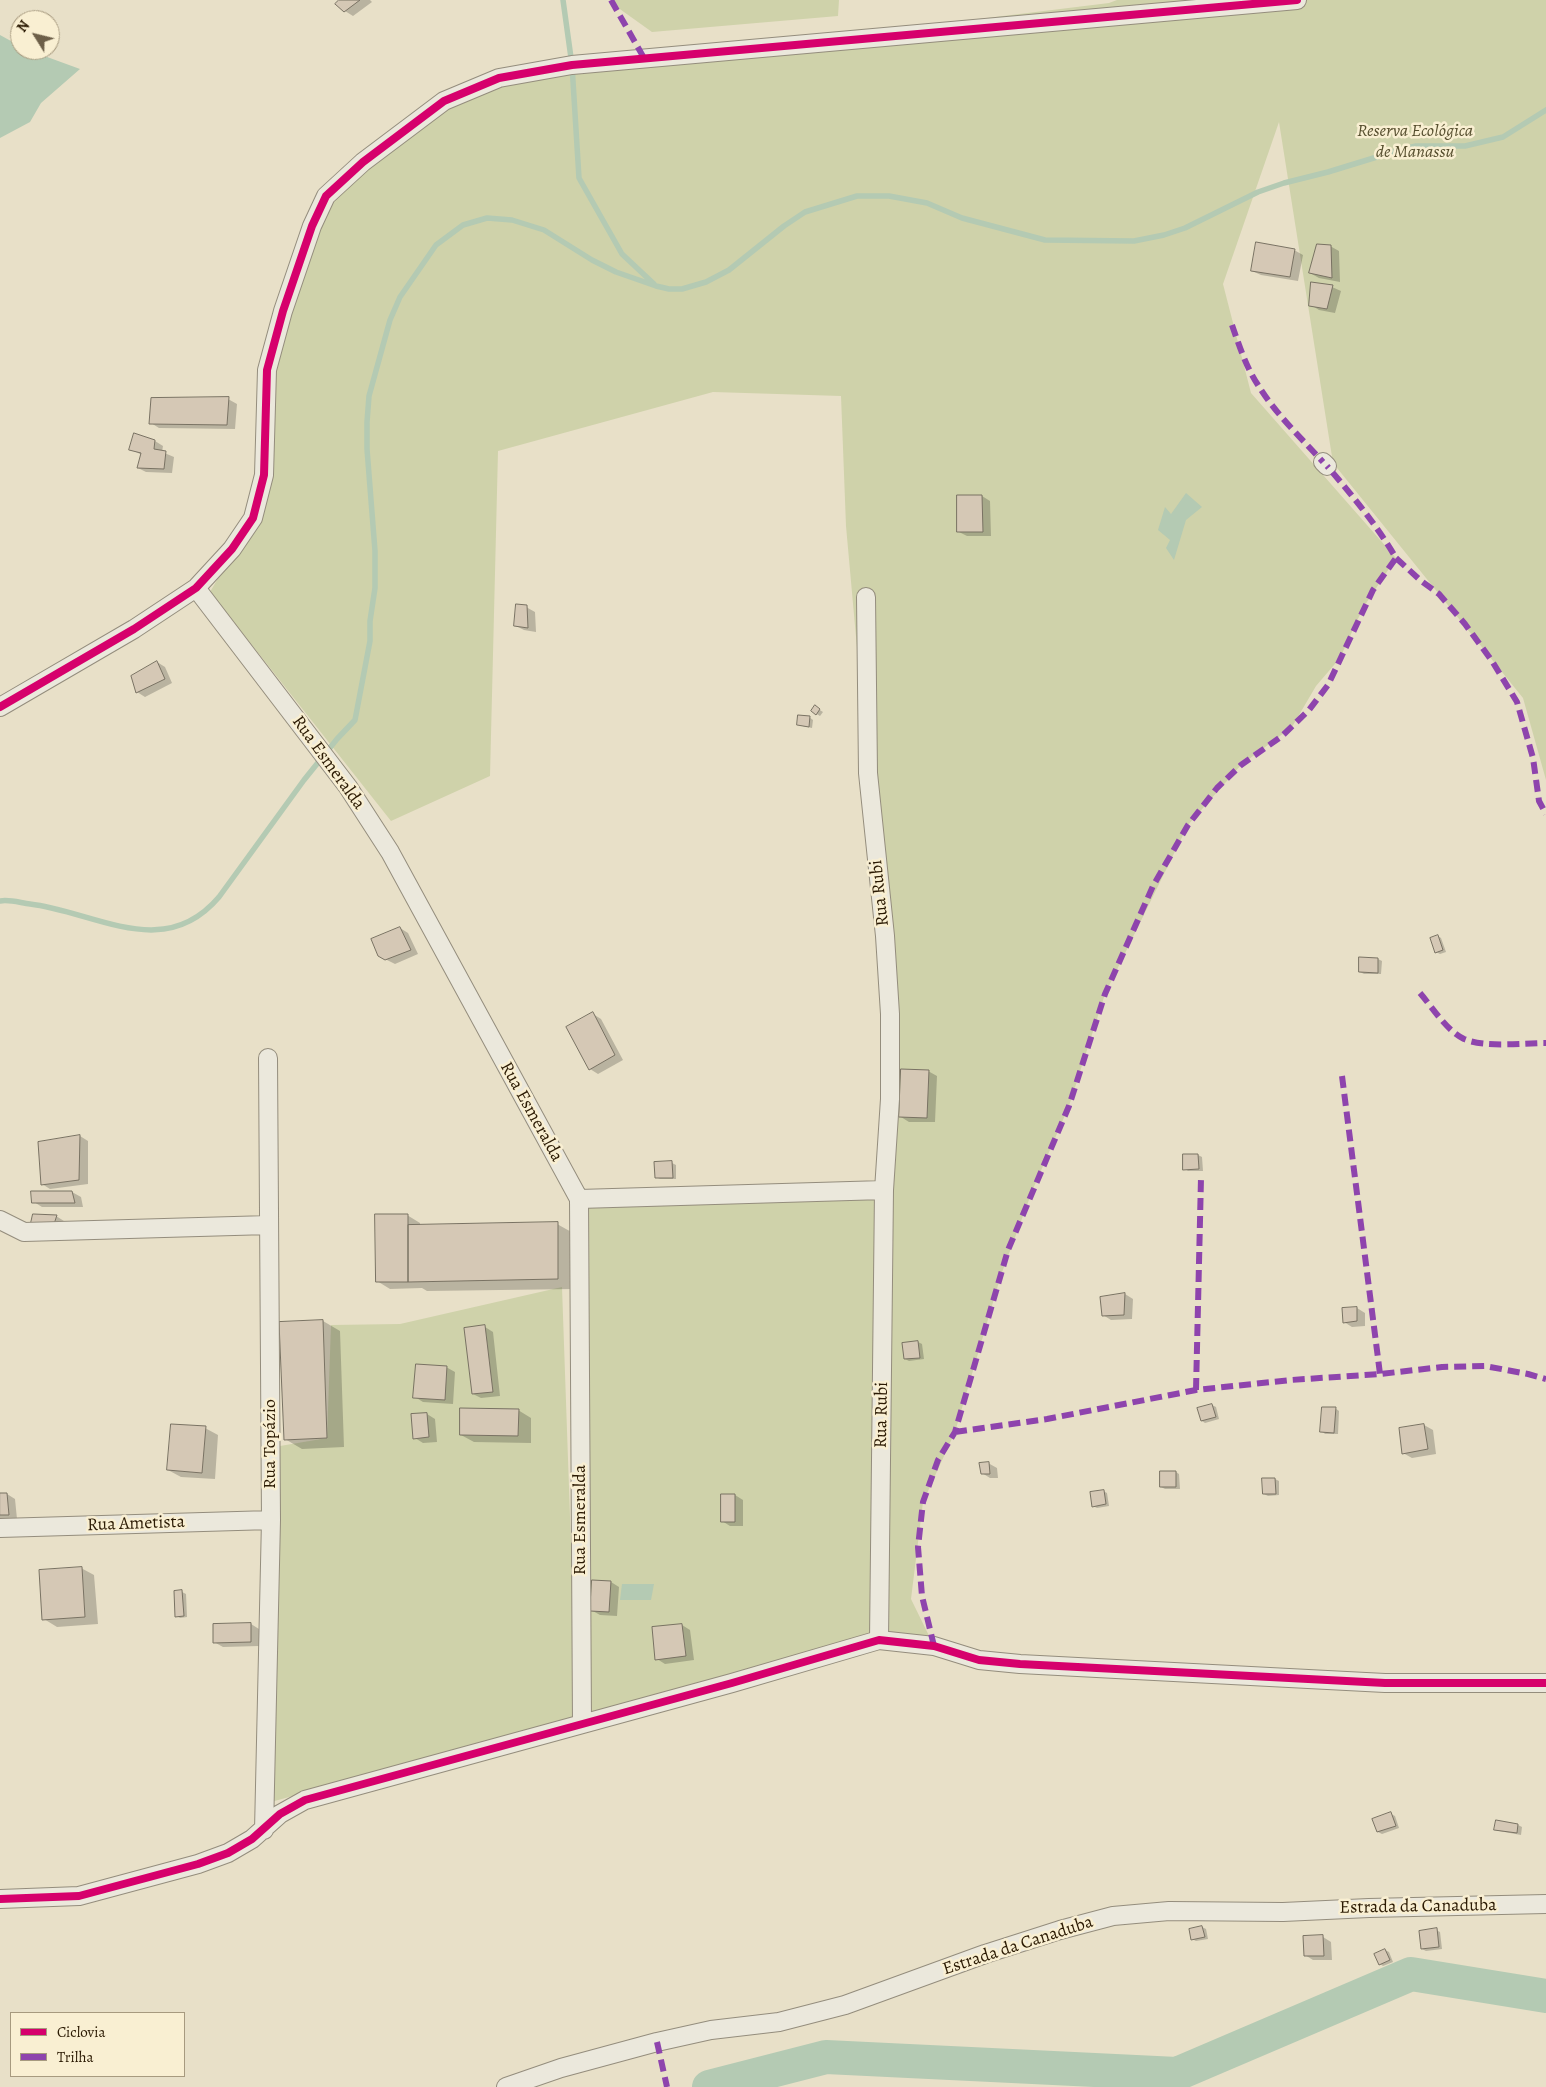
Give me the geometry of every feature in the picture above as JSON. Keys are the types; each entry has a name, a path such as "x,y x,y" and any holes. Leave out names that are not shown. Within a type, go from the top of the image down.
{"street":[{"path":"0,707 134,629 196,588 232,549 253,518 264,475 267,370 283,311 312,226 326,196 363,162 444,101 499,78 572,65 1297,0"},
{"name":"Rua Esmeralda","path":"196,588 348,787 390,852 579,1199 582,1724"},
{"name":"Rua Rubi","path":"866,597 868,773 885,936 890,1014 890,1099 884,1190 879,1640"},
{"name":"Rua Topázio","path":"264,1830 271,1520 268,1058"},
{"path":"579,1199 884,1190"},
{"path":"0,1220 24,1232 269,1224"},
{"name":"Rua Ametista","path":"0,1528 271,1520"},
{"path":"0,1900 79,1896 198,1864 228,1853 264,1830 280,1814 305,1800 879,1640 934,1646 980,1660 1020,1664 1385,1683 1546,1683"},
{"name":"Estrada da Canaduba","path":"506,2087 561,2068 657,2042 711,2030 779,2022 845,2005 985,1954 1060,1930 1113,1916 1169,1911 1282,1912 1546,1904"}],"green space":[{"path":"613,0 839,0 838,16 652,32 617,7"},
{"name":"Reserva Ecológica de Manassu","path":"1117,0 1546,0 1546,780 1523,698 1333,463 1279,122 1223,284 1251,393 1396,558 1363,608 1340,658 1316,686 1292,727 1241,765 1188,825 1105,994 1069,1106 1033,1189 1001,1275 955,1432 923,1502 911,1599 934,1646 879,1640 582,1724 587,1207 884,1190 890,1014 846,526 841,396 713,392 498,451 490,776 391,821 210,592 253,518 267,370 326,196 444,101 499,78 1109,3"},
{"path":"562,1287 577,1717 271,1802 280,1446 327,1438 331,1325 400,1324"}],"shaded area":[{"path":"0,35 10,40 10,60 55,60 80,69 41,103 30,122 0,138"},
{"path":"1186,493 1202,507 1186,520 1174,560 1166,548 1170,540 1158,530 1165,507 1171,514"},
{"path":"622,1584 654,1584 651,1600 620,1600"}],"building":[{"path":"339,0 360,0 344,12 335,4"},
{"path":"1256,242 1295,249 1290,277 1251,271"},
{"path":"1317,244 1331,245 1332,278 1309,273"},
{"path":"1311,282 1333,285 1327,309 1309,306"},
{"path":"229,397 227,425 149,424 151,398"},
{"path":"134,433 155,440 154,449 166,451 164,469 137,468 141,453 129,450"},
{"path":"957,495 982,495 983,532 957,532"},
{"path":"516,604 527,605 528,628 514,626"},
{"path":"157,661 165,679 136,693 131,676"},
{"path":"815,705 820,709 816,715 811,711"},
{"path":"798,715 810,716 809,727 797,725"},
{"path":"400,927 411,950 385,960 378,956 371,939"},
{"path":"1438,935 1443,950 1435,953 1430,938"},
{"path":"1359,957 1378,958 1378,973 1359,972"},
{"path":"593,1012 615,1055 589,1070 566,1027"},
{"path":"901,1069 929,1070 927,1118 899,1117"},
{"path":"80,1135 79,1180 41,1185 38,1142"},
{"path":"1183,1154 1198,1154 1199,1169 1183,1170"},
{"path":"672,1161 673,1178 655,1178 654,1162"},
{"path":"31,1191 72,1191 75,1203 32,1203"},
{"path":"33,1214 57,1215 53,1227 31,1223"},
{"path":"375,1214 408,1214 408,1282 376,1282"},
{"path":"558,1222 558,1279 408,1282 408,1225"},
{"path":"1125,1293 1124,1315 1102,1316 1100,1297"},
{"path":"1357,1307 1357,1321 1343,1323 1342,1308"},
{"path":"323,1320 327,1438 284,1440 279,1322"},
{"path":"485,1325 493,1392 472,1394 464,1328"},
{"path":"918,1341 920,1358 904,1359 902,1343"},
{"path":"416,1364 447,1366 445,1400 413,1398"},
{"path":"1212,1404 1216,1417 1201,1421 1197,1408"},
{"path":"1322,1407 1336,1407 1334,1433 1320,1432"},
{"path":"460,1408 519,1409 518,1436 460,1435"},
{"path":"427,1413 429,1437 413,1439 411,1414"},
{"path":"171,1424 206,1426 202,1473 167,1470"},
{"path":"1424,1424 1428,1449 1402,1454 1399,1428"},
{"path":"989,1462 990,1474 981,1474 979,1463"},
{"path":"1160,1471 1176,1471 1176,1487 1160,1487"},
{"path":"1262,1478 1275,1478 1276,1494 1263,1494"},
{"path":"1104,1490 1106,1504 1092,1507 1090,1492"},
{"path":"0,1493 7,1493 9,1515 0,1515"},
{"path":"721,1494 735,1494 735,1522 721,1522"},
{"path":"82,1567 85,1617 42,1620 39,1570"},
{"path":"592,1580 611,1581 609,1612 590,1611"},
{"path":"182,1590 184,1616 175,1617 174,1591"},
{"path":"251,1623 251,1642 213,1643 213,1624"},
{"path":"682,1624 686,1656 655,1660 652,1627"},
{"path":"1391,1812 1396,1826 1377,1832 1372,1819"},
{"path":"1496,1820 1518,1824 1517,1833 1494,1830"},
{"path":"1202,1926 1205,1937 1191,1940 1189,1929"},
{"path":"1437,1928 1439,1947 1421,1949 1419,1931"},
{"path":"1323,1935 1324,1956 1304,1956 1303,1936"},
{"path":"1385,1949 1390,1960 1379,1965 1374,1954"}],"waterway":[{"path":"563,0 572,65 579,178 622,254 654,284"},
{"path":"0,901 11,901 55,909 129,928 152,930 176,927 198,916 219,897 304,780 355,720 370,641 370,621 375,588 375,551 367,449 369,396 390,320 400,297 436,245 463,225 487,218 512,220 544,230 592,260 616,272 656,286 682,289 706,282 729,270 784,226 805,212 857,196 889,196 927,203 962,218 1045,240 1134,241 1164,235 1185,228 1258,192 1284,183 1328,172 1403,149 1416,146 1465,146 1503,137 1546,110"},
{"path":"709,2087 826,2057 1177,2074 1411,1974 1546,1996"}],"marked path":[{"path":"611,0 644,58"},
{"path":"1232,325 1246,363 1265,395 1323,462"},
{"path":"934,1646 922,1596 918,1547 923,1502 938,1460 955,1432 1008,1250 1069,1106 1105,994 1153,886 1188,825 1217,788 1241,765 1282,736 1309,710 1328,685 1373,590 1396,558 1363,510 1327,466"},
{"path":"1396,558 1439,594 1465,624 1492,661 1517,702 1533,758 1539,801 1546,814"},
{"path":"1420,993 1451,1030 1464,1039 1493,1044 1546,1043"},
{"path":"1342,1076 1380,1374"},
{"path":"1196,1390 1201,1178"},
{"path":"955,1432 1047,1419 1196,1390 1291,1380 1380,1374 1442,1367 1485,1366 1546,1379"},
{"path":"657,2042 667,2087"}],"cycle path":[{"path":"0,707 134,629 196,588 232,549 253,518 264,475 267,370 283,311 312,226 326,196 363,162 444,101 499,78 572,65 1297,0"},
{"path":"0,1899 79,1896 198,1864 228,1853 252,1839 280,1814 305,1800 732,1683 879,1640 934,1646 979,1660 1020,1664 1385,1683 1546,1683"}]}
